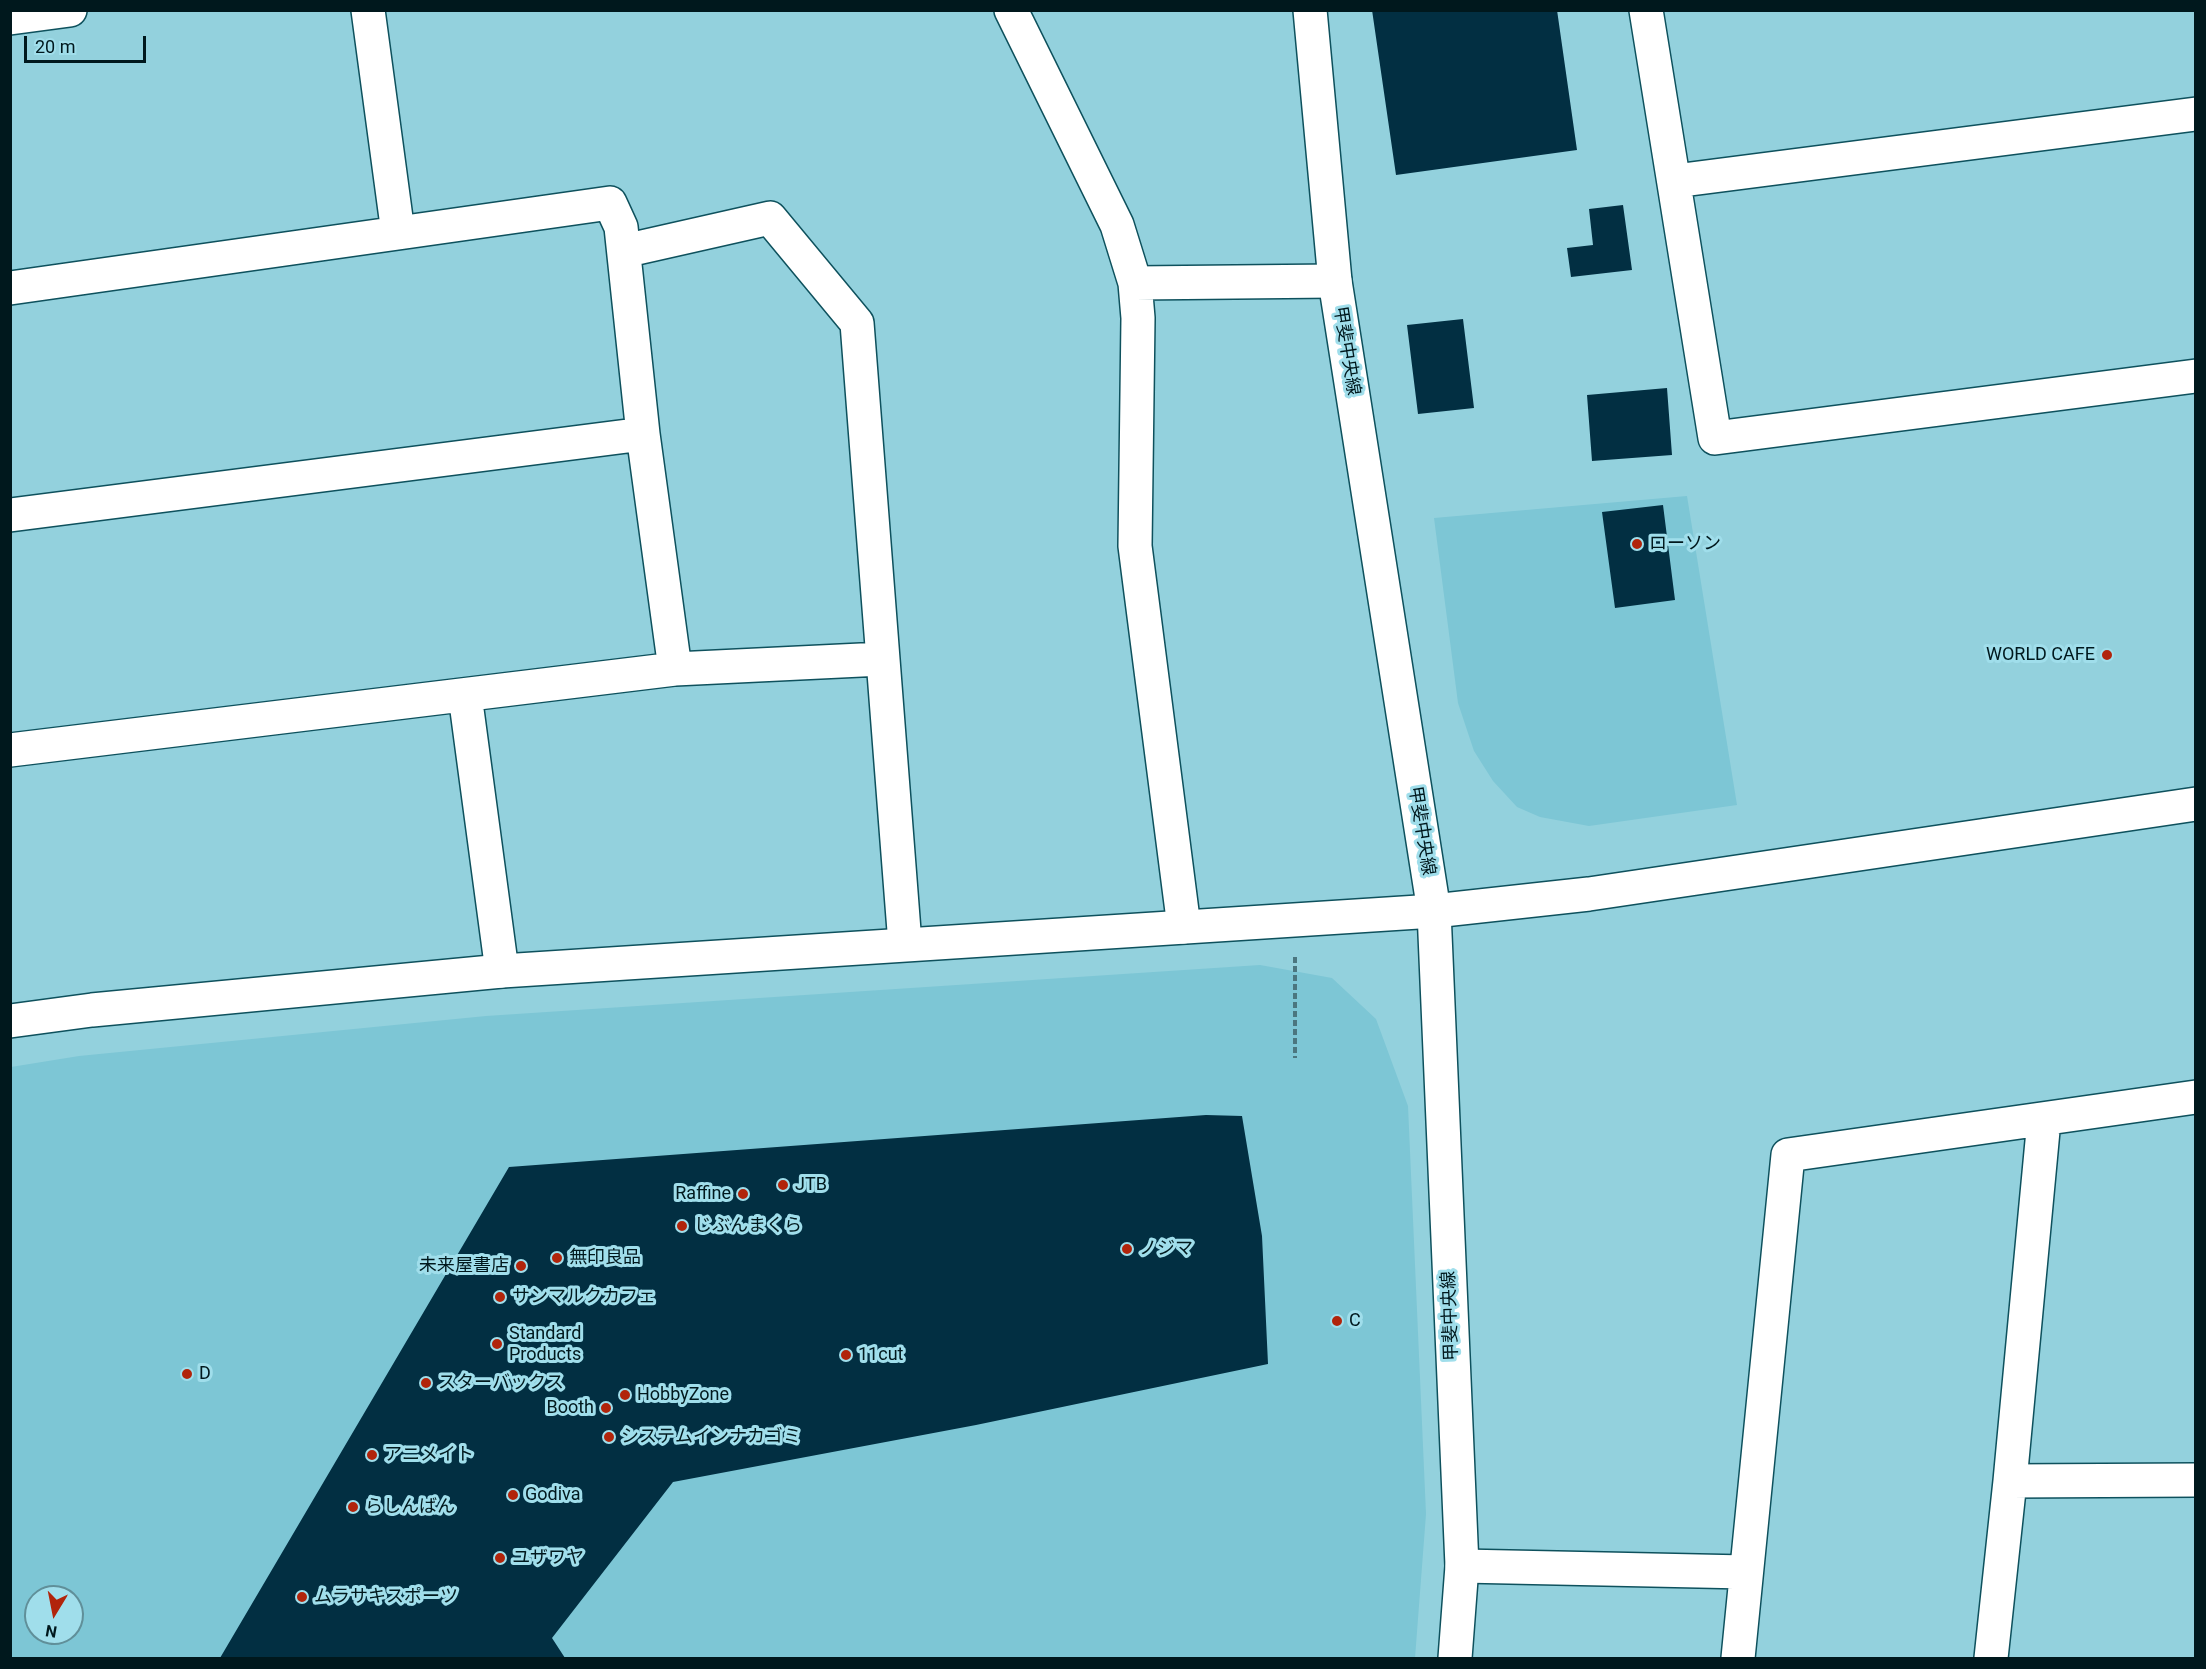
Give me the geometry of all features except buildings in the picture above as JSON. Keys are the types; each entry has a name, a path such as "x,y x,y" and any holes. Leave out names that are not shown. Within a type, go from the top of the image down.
{"street":[{"path":"10,18 70,10"},
{"path":"368,10 398,233"},
{"path":"1011,10 1117,225 1135,283 1138,318 1135,546 1184,927"},
{"name":"甲斐中央線","path":"1310,10 1335,281 1434,910 1462,1566 1455,1659"},
{"path":"1646,10 1715,438 2196,375"},
{"path":"1675,181 2196,114"},
{"path":"10,288 610,203 621,227 643,434 675,669"},
{"path":"624,251 770,218 857,323 904,944"},
{"path":"1135,283 1335,281"},
{"path":"10,515 643,434"},
{"path":"10,750 675,669 882,659"},
{"path":"465,694 502,971"},
{"path":"10,1021 92,1010 502,971 1434,910 1589,894 2196,804"},
{"path":"1738,1659 1788,1155 2196,1097"},
{"path":"1991,1659 2044,1120"},
{"path":"2010,1481 2196,1480"},
{"path":"1462,1566 1746,1572"}],"path":[{"path":"1295,947 1295,1058"}],"shaded area":[{"path":"1687,496 1737,805 1589,826 1540,817 1517,807 1493,781 1474,751 1458,703 1434,518"},
{"path":"1260,965 1332,978 1376,1019 1408,1106 1426,1514 1415,1658 11,1658 11,1067 79,1056 486,1016"}],"place":[{"name":"ローソン","path":"1637,544"},
{"name":"WORLD CAFE","path":"2107,655"},
{"name":"JTB","path":"783,1185"},
{"name":"Raffine","path":"743,1194"},
{"name":"じぶんまくら","path":"682,1226"},
{"name":"ノジマ","path":"1127,1249"},
{"name":"無印良品","path":"557,1258"},
{"name":"未来屋書店","path":"521,1266"},
{"name":"サンマルクカフェ","path":"500,1297"},
{"name":"C","path":"1337,1321"},
{"name":"Standard Products","path":"497,1344"},
{"name":"11cut","path":"846,1355"},
{"name":"D","path":"187,1374"},
{"name":"スターバックス","path":"426,1383"},
{"name":"HobbyZone","path":"625,1395"},
{"name":"Booth","path":"606,1408"},
{"name":"システムインナカゴミ","path":"609,1437"},
{"name":"アニメイト","path":"372,1455"},
{"name":"Godiva","path":"513,1495"},
{"name":"らしんばん","path":"353,1507"},
{"name":"ユザワヤ","path":"500,1558"},
{"name":"ムラサキスポーツ","path":"302,1597"}]}
